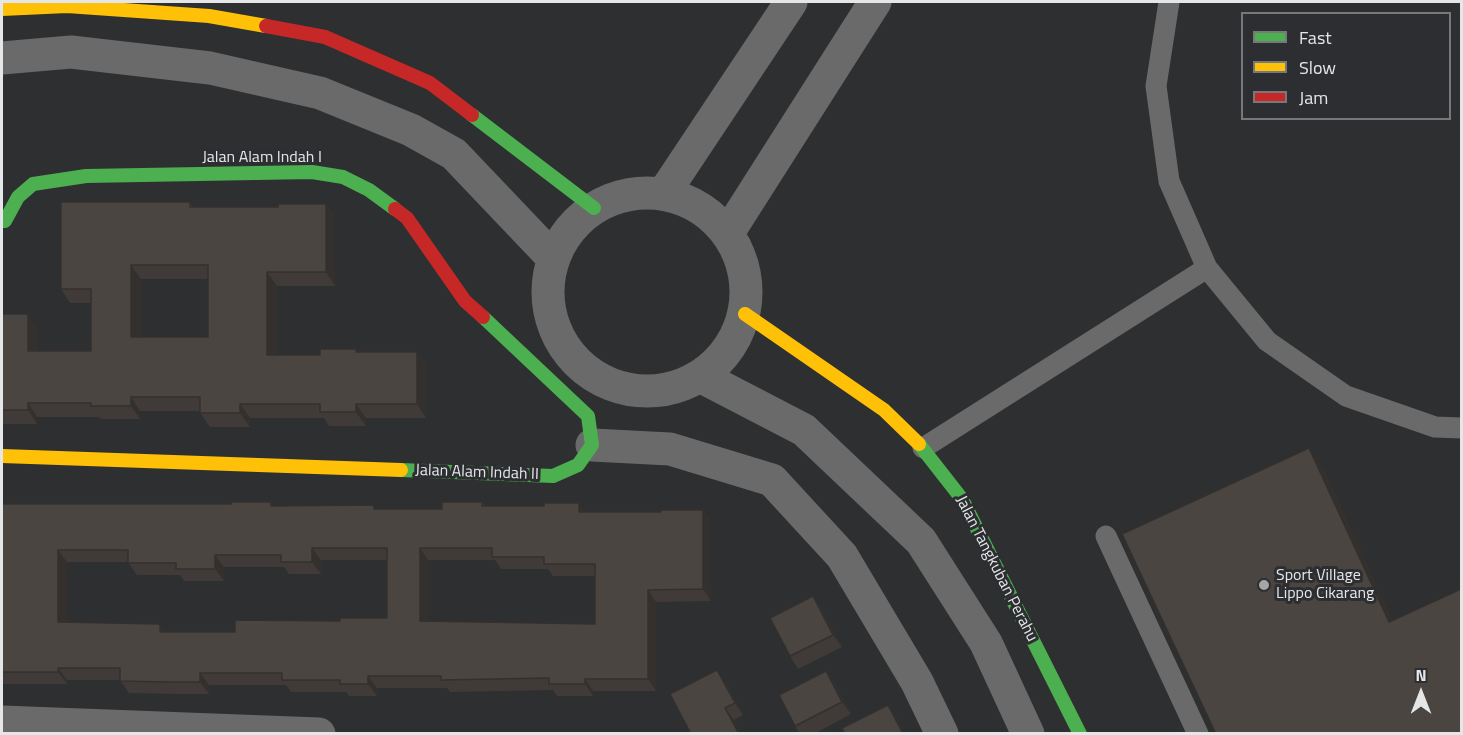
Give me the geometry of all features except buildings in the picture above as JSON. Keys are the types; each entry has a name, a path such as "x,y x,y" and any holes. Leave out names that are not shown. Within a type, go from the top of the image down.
{"street":[{"path":"664,193 791,2"},
{"path":"728,233 875,2"},
{"path":"2,9 67,6 208,16 325,37 430,83 594,208"},
{"path":"2,58 71,52 210,68 320,93 411,130 454,154 554,258"},
{"name":"Jalan Alam Indah I","path":"5,221 18,197 33,184 86,176 312,172 343,177 369,190 407,218 465,301 588,416 592,446"},
{"path":"640,193 664,193 700,207 728,233 741,258 747,285 745,314 736,338 720,360 700,376 672,388 641,390 611,384 584,369 564,346 551,318 548,288 554,258 563,238 577,221 594,208 616,197 640,193"},
{"name":"Jalan Tangkuban Perahu","path":"745,314 884,410 923,448 962,499 1080,734"},
{"path":"700,376 804,430 921,541 986,643 1028,734"},
{"path":"592,446 670,450 772,480 842,556 917,682 942,734"},
{"name":"Jalan Alam Indah II","path":"2,456 553,476 578,465 592,446"},
{"path":"2,722 319,734"}],"lane":[{"path":"1169,2 1156,86 1169,180 1207,268 1267,341 1346,396 1435,427 1461,428"},
{"path":"923,448 1207,268"},
{"path":"1106,536 1198,734"}],"traffic: fast":[{"path":"472,115 594,208"},
{"path":"5,221 18,197 33,184 86,176 312,172 343,177 369,190 395,209"},
{"path":"401,470 553,476 578,465 592,445 588,416 483,317"},
{"path":"919,444 962,499 1080,734"}],"traffic: slow":[{"path":"2,9 67,6 209,16 266,26"},
{"path":"745,314 884,410 919,444"},
{"path":"2,456 401,470"}],"traffic: jam":[{"path":"266,26 325,37 430,83 472,115"},
{"path":"395,209 407,218 465,301 483,317"}],"place":[{"name":"Sport Village Lippo Cikarang","path":"1264,585"}]}
